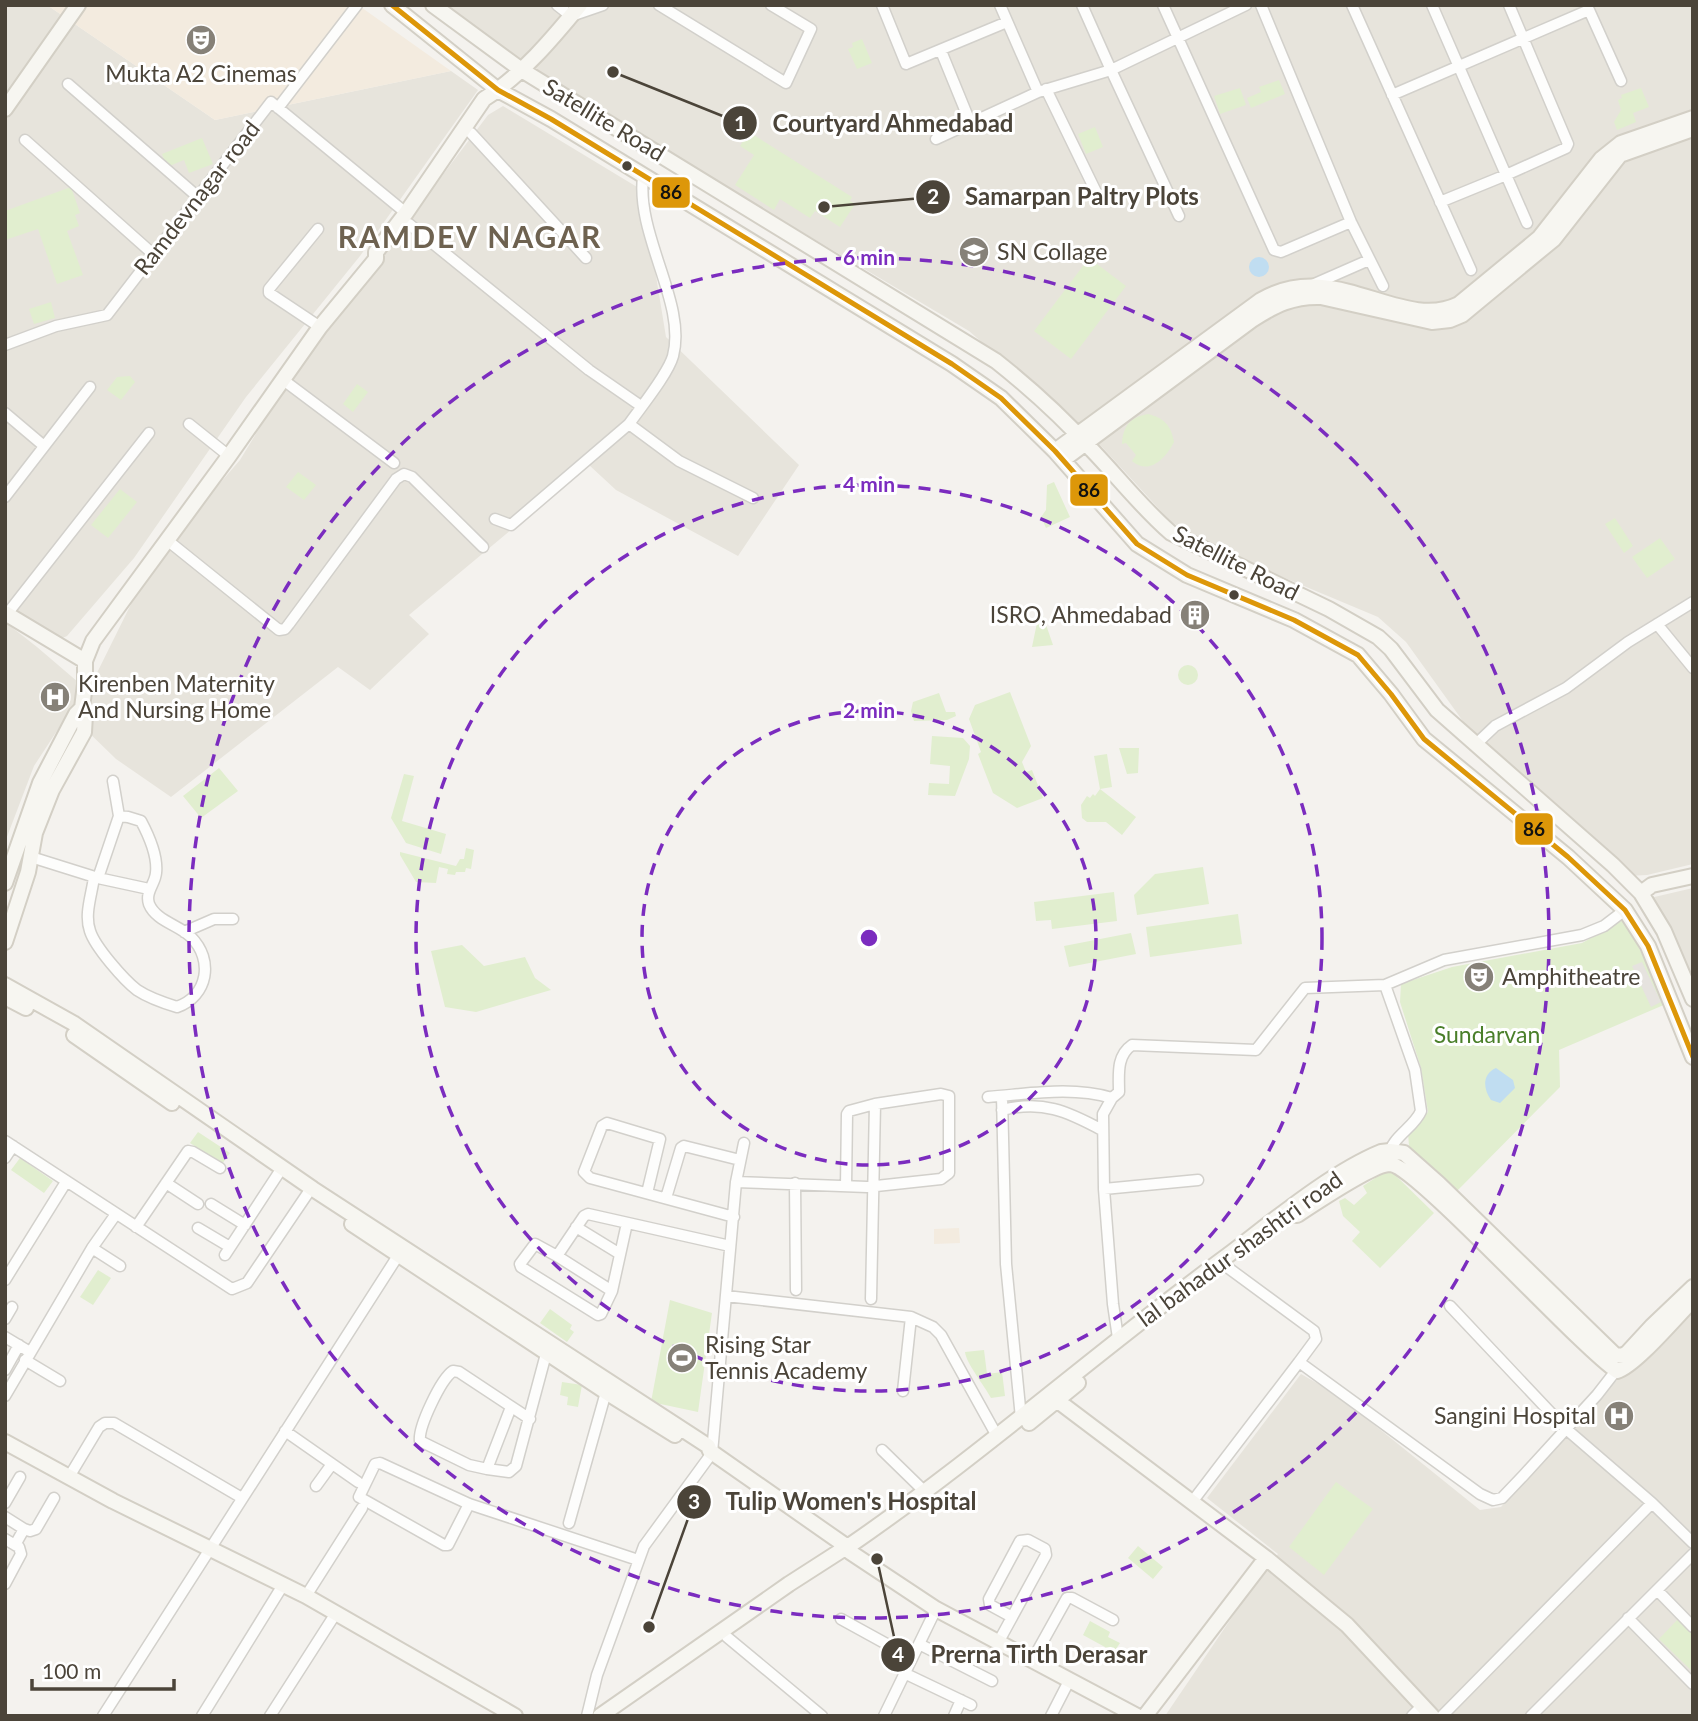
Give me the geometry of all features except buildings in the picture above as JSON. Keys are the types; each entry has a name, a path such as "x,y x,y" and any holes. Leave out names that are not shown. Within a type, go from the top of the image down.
{"street":[{"path":"5,109 78,5"},
{"path":"278,108 357,5"},
{"name":"Satellite Road","path":"392,5 498,90 551,119 952,364 1001,398 1059,456 1137,544 1187,575 1294,620 1358,655 1424,739 1568,857 1625,910 1648,946 1693,1057"},
{"name":"Satellite Road","path":"433,5 520,69 996,361 1025,383 1081,438 1171,533 1329,609 1378,637 1391,649 1437,710 1613,864 1641,893 1664,931 1693,999"},
{"path":"557,5 576,10 603,5"},
{"path":"659,5 786,83 811,29 771,5"},
{"path":"881,5 906,64 1007,22"},
{"path":"1000,5 1099,198"},
{"path":"1082,5 1179,216"},
{"path":"1163,5 1274,250 1281,253 1352,222"},
{"path":"936,139 1042,90 1111,70 1246,5"},
{"path":"1261,5 1352,222 1383,286"},
{"path":"1352,5 1471,270"},
{"path":"1432,5 1527,223"},
{"path":"1440,202 1506,176 1566,148 1568,144 1509,5"},
{"path":"1392,95 1588,7 1599,5"},
{"path":"1588,7 1621,81"},
{"path":"5,942 31,856 35,833 52,790 84,732 85,715 82,708 85,661 99,631 229,456 320,327 376,259 384,256 484,99 498,90 545,47 576,10"},
{"path":"942,51 970,122"},
{"path":"68,84 198,197"},
{"path":"407,219 471,133 498,90"},
{"name":"Ramdevnagar road","path":"5,345 56,326 107,315 271,102 589,370 641,406"},
{"path":"1653,137 1693,118"},
{"path":"1059,456 1261,300 1279,290 1339,288 1425,316 1459,304 1539,238 1611,149 1621,143 1693,129"},
{"path":"471,133 586,258"},
{"path":"25,140 153,254"},
{"path":"495,519 511,525 629,424 672,359 675,342 672,313 643,215 643,177"},
{"path":"318,229 269,289 269,293 320,327"},
{"path":"1307,291 1369,260"},
{"path":"282,379 394,463"},
{"path":"5,497 90,387"},
{"path":"5,413 44,446"},
{"path":"189,424 229,456"},
{"path":"629,424 680,461 753,498"},
{"path":"85,661 6,613 149,433"},
{"path":"167,540 279,630 285,629 396,479 404,474 412,477 483,547"},
{"path":"1475,745 1495,726 1566,688 1628,642 1693,602"},
{"path":"1657,624 1693,668"},
{"path":"5,883 40,783 76,714 82,708"},
{"path":"113,781 118,816 96,878 88,912 90,931 116,968 138,990 177,1007 195,997 203,986 206,976 201,950 191,936 165,921 153,910 148,901 149,890 156,874 147,832 141,821 118,816"},
{"path":"31,856 96,878 149,890"},
{"path":"1641,893 1652,884 1693,876"},
{"path":"1118,1338 1111,1292 1102,1130 1103,1114 1112,1098 1119,1092 1119,1064 1125,1050 1132,1045 1256,1050 1305,988 1385,985 1444,960 1582,935 1604,926 1625,910"},
{"path":"184,932 214,919 233,919"},
{"path":"5,985 73,1023 309,1191 400,1251 708,1446 711,1452 936,1609 1138,1716"},
{"path":"1385,985 1415,1070 1421,1111 1399,1138 1390,1157"},
{"path":"5,997 56,1023 278,1174 309,1191"},
{"path":"988,1097 1071,1091 1092,1092 1112,1098"},
{"path":"736,1182 846,1186 946,1177 949,1173 950,1099 947,1094 875,1104 849,1111 846,1186"},
{"path":"1002,1096 1006,1264 1021,1418"},
{"path":"871,1298 875,1104"},
{"path":"1002,1110 1031,1105 1047,1106 1102,1130"},
{"path":"647,1193 660,1139 607,1123 602,1126 584,1172 590,1178 734,1217"},
{"path":"5,1158 9,1143 232,1289 247,1283 309,1191"},
{"path":"587,1716 597,1675 644,1546 711,1452 736,1182 744,1143"},
{"path":"666,1198 679,1151 684,1146 740,1160"},
{"path":"136,1227 188,1151 220,1168"},
{"path":"614,1716 848,1549 895,1521 1289,1220 1390,1157 1404,1153 1439,1184 1608,1350 1622,1370 1693,1300"},
{"name":"lal bahadur shashtri road","path":"600,1716 789,1584 848,1549 1021,1418 1053,1398 1118,1338 1313,1192 1370,1157 1390,1157"},
{"path":"198,1228 228,1251 278,1174"},
{"path":"1104,1189 1198,1180"},
{"path":"5,1280 66,1182"},
{"path":"166,1183 198,1203"},
{"path":"795,1183 796,1290"},
{"path":"211,1204 245,1225"},
{"path":"5,1396 92,1248 116,1214"},
{"path":"557,1256 588,1214 730,1246"},
{"path":"612,1291 535,1244 520,1264 598,1315 601,1314 612,1291 627,1223"},
{"path":"576,1227 620,1254"},
{"path":"92,1248 120,1266"},
{"path":"400,1251 606,1392 703,1452 711,1452"},
{"path":"103,1716 400,1251"},
{"path":"1192,1502 1316,1339 1314,1331 1227,1267"},
{"path":"1299,1362 1480,1494 1493,1500 1502,1498 1509,1491 1628,1352 1693,1287"},
{"path":"726,1296 911,1317 933,1327 942,1335 997,1436"},
{"path":"1450,1306 1565,1428 1652,1503 1693,1543"},
{"path":"5,1319 12,1307"},
{"path":"903,1391 911,1317"},
{"path":"5,1337 19,1345 27,1356 60,1381"},
{"path":"5,1370 19,1345"},
{"path":"530,1419 459,1372 453,1371 442,1383 421,1429 420,1441 469,1465 498,1472 514,1469 530,1419 547,1353"},
{"path":"569,1523 606,1392"},
{"path":"1053,1398 1266,1558 1347,1625 1422,1713"},
{"path":"487,1469 512,1407"},
{"path":"69,1477 99,1427 105,1423 114,1423 243,1498"},
{"path":"285,1431 358,1482"},
{"path":"5,1443 306,1596 515,1716"},
{"path":"882,1450 924,1491"},
{"path":"468,1504 448,1545 444,1545 359,1497 375,1464 380,1463 468,1504 638,1560"},
{"path":"316,1486 332,1464"},
{"path":"5,1503 20,1477"},
{"path":"5,1517 24,1529 36,1529 54,1498"},
{"path":"1442,1716 1652,1503"},
{"path":"306,1596 362,1508"},
{"path":"15,1545 24,1529"},
{"path":"5,1539 19,1547 21,1554 5,1584"},
{"path":"999,1641 1046,1555 1045,1549 1024,1539 1020,1541 989,1599 990,1605 1012,1617"},
{"path":"1531,1716 1693,1554"},
{"path":"1145,1716 1266,1558"},
{"path":"202,1716 283,1585"},
{"path":"1657,1590 1693,1626"},
{"path":"1033,1659 1067,1598 1072,1598 1113,1620"},
{"path":"884,1716 936,1609"},
{"path":"270,1716 336,1613"},
{"path":"1628,1618 1693,1684"},
{"path":"841,1619 912,1658"},
{"path":"727,1637 822,1716"},
{"path":"919,1644 992,1681"},
{"path":"904,1673 966,1703 954,1716"},
{"path":"1051,1716 1070,1679"}],"shaded area":[{"path":"5,5 47,5 215,120 451,71 478,90 360,256 246,397 134,558 67,636 53,642 5,603"},
{"path":"47,5 358,5 451,71 215,120"},
{"path":"440,5 1693,5 1693,864 1647,875 1628,876 1470,731 1406,642 1378,617 1206,545 1170,521 1103,448 969,331 603,114"},
{"path":"503,106 642,190 666,337 799,465 738,556 616,490 589,465 409,615 429,634 370,690 338,667 171,797 116,759 82,726 90,687 138,590 169,542 240,460 293,373 488,115"},
{"path":"5,622 85,688 34,766 5,842"},
{"path":"1693,888 1693,996 1650,898"},
{"path":"1642,962 1661,1002 1651,1007 1632,966"},
{"path":"959,1228 960,1243 934,1244 934,1229"},
{"path":"1693,1310 1693,1716 1165,1716 1262,1573 1278,1554 1207,1498 1301,1374 1336,1394 1480,1510 1501,1507 1588,1407"}],"green space":[{"path":"862,39 872,63 857,69 848,49 853,47 852,43"},
{"path":"1279,80 1285,94 1251,108 1247,98 1261,92 1259,87"},
{"path":"1240,88 1246,105 1220,114 1214,96"},
{"path":"1641,88 1649,107 1633,113 1636,122 1617,130 1614,122 1621,110 1618,100 1622,98 1621,95"},
{"path":"1095,127 1103,147 1086,154 1078,134"},
{"path":"749,132 852,197 850,201 855,204 840,227 815,211 810,218 780,199 774,210 735,185 754,155 740,146"},
{"path":"202,138 213,164 189,173 184,160 167,167 162,154"},
{"path":"71,187 80,213 75,215 79,226 67,231 83,275 57,284 38,229 5,240 5,211"},
{"path":"1089,258 1126,286 1071,359 1034,331"},
{"path":"51,302 55,318 34,324 29,309"},
{"path":"130,376 135,382 121,400 107,390 117,377"},
{"path":"357,384 368,392 353,412 343,404"},
{"path":"1148,414 1166,423 1174,442 1162,459 1145,467 1132,461 1136,455 1126,443 1122,444 1129,423 1136,417"},
{"path":"298,472 316,485 304,500 286,487"},
{"path":"1054,482 1070,517 1046,528 1041,517 1046,510 1047,485"},
{"path":"120,489 137,502 108,538 91,525"},
{"path":"1615,518 1633,546 1624,553 1605,524"},
{"path":"1660,538 1675,559 1647,578 1632,557"},
{"path":"1039,613 1042,613 1053,645 1032,647"},
{"path":"1188,665 1195,668 1198,675 1195,682 1188,685 1181,682 1178,675 1181,668"},
{"path":"1010,692 1031,746 1022,762 1026,772 1032,770 1043,798 1017,808 993,793 978,754 981,752 969,719 975,705"},
{"path":"939,693 946,712 955,712 956,716 947,720 914,721 911,711 913,702"},
{"path":"932,736 963,738 970,746 969,759 955,796 928,795 929,783 949,784 950,766 930,764"},
{"path":"1119,748 1139,748 1138,773 1127,774"},
{"path":"1107,754 1112,787 1100,789 1094,756"},
{"path":"219,768 238,791 201,818 183,796"},
{"path":"404,774 414,776 402,821 446,834 441,854 406,843 391,818"},
{"path":"1100,789 1136,817 1122,835 1106,822 1087,822 1082,818 1081,805 1087,796 1095,796"},
{"path":"466,848 474,850 471,869 466,868 465,872 456,872 455,875 447,874 448,869 439,867 436,883 416,882 400,855 400,852 456,866 460,859 464,859"},
{"path":"1203,867 1209,904 1137,915 1134,895 1155,874"},
{"path":"1114,892 1117,921 1052,929 1051,920 1036,921 1034,902"},
{"path":"1238,914 1242,944 1150,957 1146,927"},
{"name":"Sundarvan","path":"1625,919 1666,1004 1559,1050 1560,1087 1456,1192 1409,1146 1408,1133 1428,1112 1421,1068 1400,1002 1401,984 1452,967 1582,943"},
{"path":"1131,933 1136,954 1069,967 1064,946"},
{"path":"462,945 484,966 525,957 535,978 551,990 476,1012 445,1007 431,951"},
{"path":"198,1132 230,1153 222,1164 190,1143"},
{"path":"20,1158 53,1181 44,1193 11,1170"},
{"path":"1389,1169 1434,1213 1380,1268 1352,1241 1360,1232 1343,1216 1339,1201 1345,1198 1354,1205 1367,1193 1363,1186"},
{"path":"98,1270 111,1278 93,1305 80,1297"},
{"name":"Rising Star Tennis Academy","path":"670,1300 712,1313 698,1412 651,1402"},
{"path":"550,1309 572,1325 570,1329 574,1332 567,1342 540,1323"},
{"path":"984,1350 987,1374 1002,1372 1005,1396 991,1398 966,1357 965,1352"},
{"path":"562,1382 582,1385 578,1407 567,1405 568,1397 560,1395"},
{"path":"1336,1482 1373,1509 1324,1575 1289,1547"},
{"path":"1138,1546 1163,1567 1153,1579 1128,1558"},
{"path":"1678,1619 1693,1634 1693,1672 1659,1639"},
{"path":"1090,1621 1110,1632 1108,1637 1120,1643 1114,1652 1083,1635"}],"water":[{"path":"1259,257 1266,260 1269,267 1266,274 1259,277 1252,274 1249,267 1252,260"},
{"path":"1496,1068 1513,1080 1515,1088 1500,1103 1491,1100 1485,1087 1488,1074"}],"transit line":[{"name":"86","path":"392,5 498,90 551,119 952,364 1001,398 1055,451 1137,544 1187,575 1294,620 1358,655 1424,739 1568,857 1625,910 1648,946 1693,1057"}],"place":[{"name":"Mukta A2 Cinemas","path":"201,40"},
{"name":"Courtyard Ahmedabad","path":"613,72"},
{"name":"Samarpan Paltry Plots","path":"824,207"},
{"name":"SN Collage","path":"974,252"},
{"name":"ISRO, Ahmedabad","path":"1195,615"},
{"name":"Kirenben Maternity And Nursing Home","path":"55,697"},
{"name":"Amphitheatre","path":"1479,977"},
{"name":"Rising Star Tennis Academy","path":"682,1358"},
{"name":"Sangini Hospital","path":"1619,1416"},
{"name":"Prerna Tirth Derasar","path":"877,1559"},
{"name":"Tulip Women's Hospital","path":"649,1627"}],"district":[{"name":"RAMDEV NAGAR","path":"470,238"}]}
